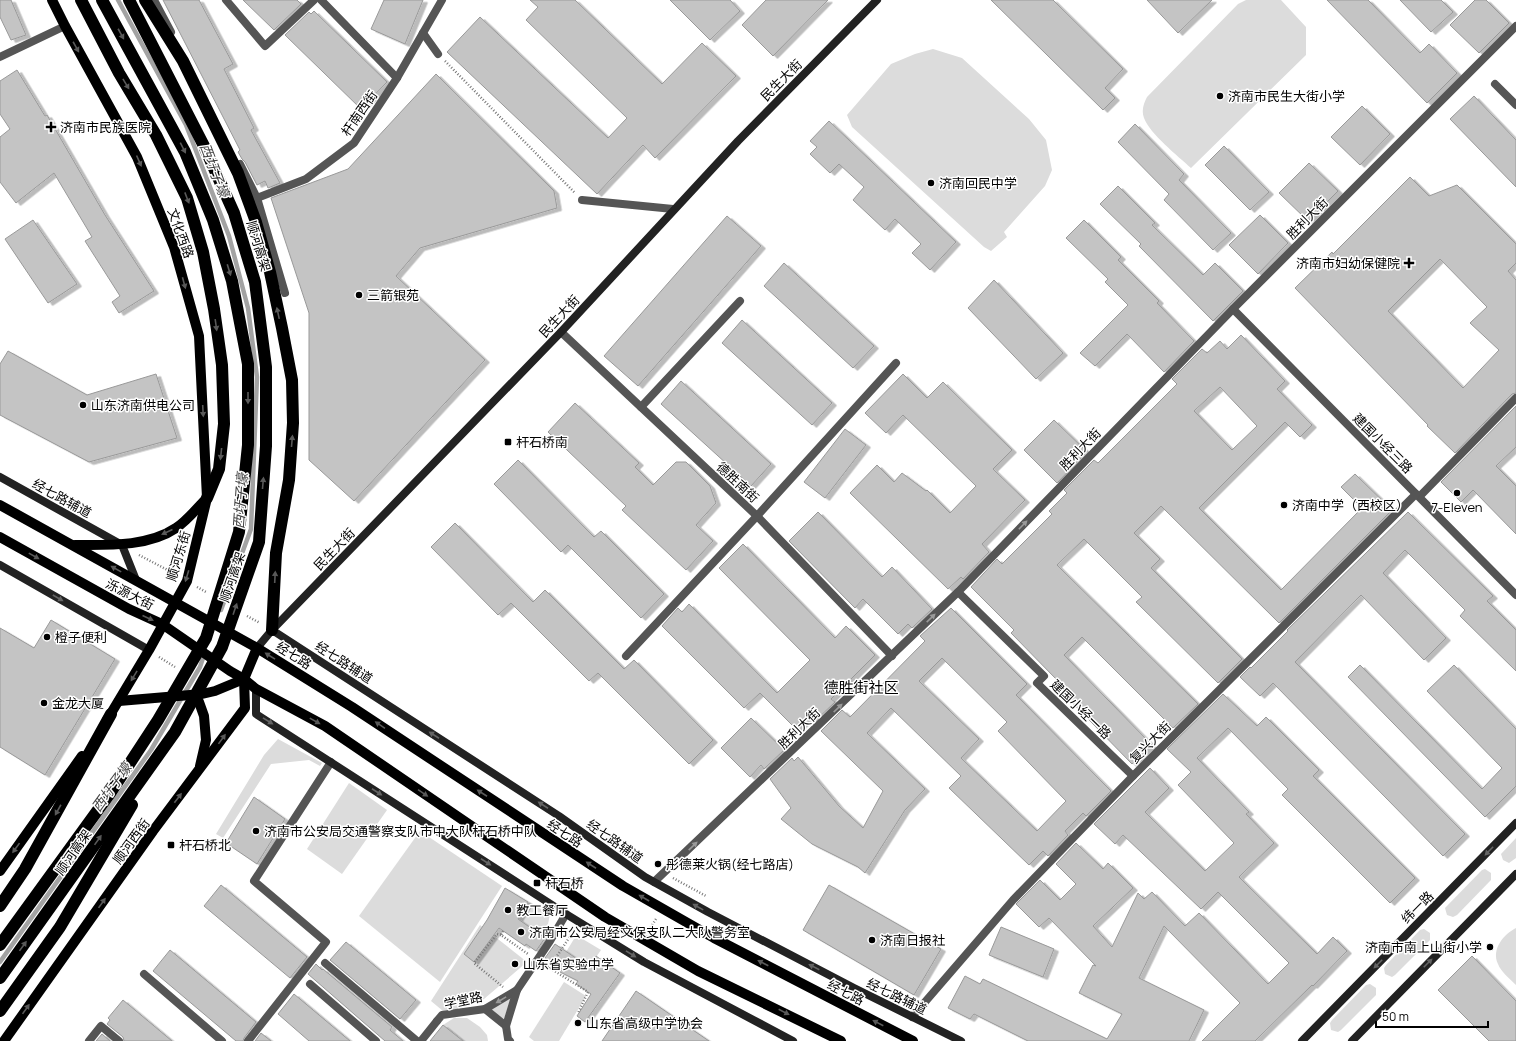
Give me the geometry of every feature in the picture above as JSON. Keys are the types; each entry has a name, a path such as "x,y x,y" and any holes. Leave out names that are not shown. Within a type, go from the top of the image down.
{"highway":[{"path":"81,0 119,73 156,135 187,198 203,252 214,309 222,365 224,424 219,469 207,498"},
{"name":"顺河高架","path":"0,945 111,792 158,720 206,638 239,532 248,444 248,364 232,281 213,220 185,152 102,0"},
{"name":"顺河高架","path":"0,978 175,732 222,647 259,542 266,446 266,367 255,282 234,213 204,146 129,0"},
{"path":"145,0 183,61 238,173 256,222 270,272 292,380 293,423 289,480 276,553 272,630"},
{"path":"0,906 25,870 111,714"},
{"path":"0,1011 60,927 175,732"}],"main road":[{"name":"文化西路","path":"52,0 137,157 174,247 199,336 207,498"},
{"path":"73,545 122,545 152,539 177,528 207,498"},
{"name":"顺河东街","path":"0,870 62,785 111,714 149,650 187,581 207,498"},
{"name":"泺源大街","path":"0,505 175,601"},
{"name":"泺源大街","path":"0,537 129,609 162,624 244,679"},
{"name":"经七路","path":"175,601 257,648 352,707 623,886 714,938 913,1041"},
{"name":"顺河西街","path":"4,1041 153,831 245,708 244,679 257,648"},
{"path":"119,701 192,695 215,691 244,679 256,689 325,726 606,917 698,971 841,1041"},
{"path":"192,695 199,702 204,716 206,740 199,771"}],"street":[{"path":"154,0 257,198 285,293"},
{"path":"226,0 265,46 314,0"},
{"path":"321,0 397,78"},
{"name":"杆南西街","path":"257,198 306,179 354,143 397,78 442,0"},
{"name":"民生大街","path":"257,648 272,630 561,332 673,209 738,141 877,0"},
{"path":"0,57 65,26"},
{"name":"胜利大街","path":"654,882 958,592 1233,309 1516,26"},
{"path":"423,33 438,54"},
{"path":"1495,84 1516,105"},
{"path":"582,200 673,209"},
{"path":"641,407 740,301"},
{"name":"建国小经三路","path":"1233,309 1516,595"},
{"name":"德胜南街","path":"561,332 757,516 892,656"},
{"path":"626,656 757,516 896,363"},
{"name":"复兴大街","path":"912,1017 1013,900 1133,776 1516,398"},
{"name":"经七路辅道","path":"0,477 122,545"},
{"path":"122,545 136,580"},
{"path":"0,565 149,650"},
{"name":"建国小经一路","path":"958,592 1044,676 1037,683 1133,776"},
{"name":"经七路辅道","path":"272,630 559,816 654,882 708,912 961,1041"},
{"path":"256,689 256,714 566,914 644,962 793,1041"},
{"path":"248,1041 326,942 254,881 331,762"},
{"name":"纬一路","path":"1302,1041 1516,823"},
{"path":"1352,1041 1516,874"},
{"name":"学堂路","path":"506,1026 514,992 537,960 566,914"},
{"path":"325,963 417,1041"},
{"path":"144,974 222,1041"},
{"path":"310,984 376,1041"},
{"name":"学堂路","path":"421,1041 442,1015 485,1009 514,992"},
{"path":"485,1009 506,1026 508,1039 510,1041"},
{"path":"89,1041 101,1026 119,1041"}],"path":[{"path":"438,54 582,200"},
{"path":"122,545 204,591"},
{"path":"149,650 174,666"},
{"path":"678,880 706,896"},
{"path":"549,968 575,929"},
{"path":"501,935 503,931"},
{"path":"514,992 474,963 497,934 501,935 549,968 588,992 578,1013"}],"shaded area":[{"path":"1246,0 1281,0 1306,27 1306,55 1191,168 1152,131 1144,118 1144,104 1147,97 1238,4"},
{"path":"933,49 962,58 1029,119 1046,140 1052,170 1045,186 1004,232 1007,237 991,251 984,247 852,127 847,115 891,64 915,54"},
{"path":"278,739 322,763 320,766 309,760 271,764 223,838 216,834 264,755"},
{"path":"349,783 387,810 342,874 307,849"},
{"path":"420,831 502,886 440,982 359,916"},
{"path":"1516,838 1516,858 1509,863 1503,860 1501,854"},
{"path":"1485,869 1491,873 1491,880 1457,915 1453,917 1447,915 1445,908 1482,870"},
{"path":"528,902 550,914 548,924 541,935 518,919"},
{"path":"480,925 527,962 484,999 459,1009 443,1011 431,1001"},
{"path":"1516,928 1516,985 1499,967 1496,953 1497,948 1503,938"},
{"path":"1424,929 1430,933 1430,940 1395,975 1392,977 1385,974 1384,968 1386,965 1420,930"},
{"path":"581,938 601,950 589,967 566,952 574,939"},
{"path":"564,982 586,996 559,1041 534,1041 529,1037"},
{"path":"1370,984 1376,988 1376,995 1341,1030 1338,1032 1331,1030 1330,1023 1332,1020 1366,985"},
{"path":"511,998 504,1019 490,1009"},
{"path":"454,1018 467,1018 480,1027 487,1035 488,1041 463,1041 443,1025"}],"building":[{"path":"0,0 11,0 26,35 11,40 0,17"},
{"path":"163,0 199,0 233,64 224,69 254,128 251,130 280,183 268,188 265,181 257,185 238,152 240,150"},
{"path":"243,0 297,0 301,4 274,30"},
{"path":"384,0 423,0 405,44 371,29"},
{"path":"530,0 575,0 662,84 702,43 736,76 655,158 643,145 597,194 447,52 480,17 608,138 627,118 526,20 538,7"},
{"path":"670,0 730,0 740,11 710,40"},
{"path":"766,0 828,0 773,56 742,25"},
{"path":"991,0 1053,0 1123,69 1105,88 1115,98 1103,110"},
{"path":"1147,0 1212,0 1178,33"},
{"path":"1327,0 1368,0 1420,53 1429,44 1457,73 1427,103"},
{"path":"1400,0 1441,0 1453,12 1431,32"},
{"path":"1475,0 1486,0 1509,23 1479,53 1450,25"},
{"path":"314,11 387,82 361,109 285,35 309,12 311,14"},
{"path":"17,70 45,116 47,115 105,215 154,291 119,313 112,302 120,296 85,241 92,237 54,173 16,203 0,182 0,137 10,129 0,114 0,81"},
{"name":"三箭银苑","path":"436,74 554,191 557,208 420,248 396,276 485,360 354,501 309,460 309,313 271,198 348,169"},
{"path":"1474,96 1516,140 1516,187 1450,119"},
{"path":"1362,106 1390,134 1360,165 1331,137"},
{"path":"829,121 956,242 930,270 912,253 921,244 895,219 885,230 853,200 864,187 839,164 830,173 810,154 817,147 810,141"},
{"path":"1135,124 1184,174 1179,180 1231,233 1213,250 1164,200 1169,194 1118,142"},
{"path":"1224,146 1269,192 1250,210 1205,165"},
{"path":"1309,163 1338,191 1308,221 1279,193"},
{"path":"1410,177 1429,196 1457,185 1516,244 1516,263 1508,271 1516,280 1516,393 1512,394 1455,453 1427,426 1428,425 1295,288 1332,252 1333,254","holes":["1440,259 1487,307 1470,323 1499,350 1463,388 1388,311"]},
{"path":"1118,186 1155,223 1152,225 1203,275 1215,263 1243,291 1213,321 1139,246 1141,244 1100,204"},
{"path":"1260,215 1288,243 1258,274 1229,245"},
{"path":"727,216 761,246 638,386 604,356"},
{"path":"33,220 77,284 48,303 5,239"},
{"path":"1084,220 1121,257 1118,260 1159,301 1157,303 1194,341 1164,372 1127,334 1095,366 1080,353 1128,305 1105,282 1108,279 1066,238"},
{"path":"784,263 874,346 853,368 764,286"},
{"path":"994,280 1063,353 1036,379 968,308"},
{"path":"742,320 832,403 812,425 722,343"},
{"path":"1241,335 1285,381 1277,389 1312,425 1300,437 1285,422 1199,508 1281,590 1362,508 1341,487 1355,474 1392,510 1279,623 1161,506 1134,533 1160,559 1151,568 1242,659 1218,683 1136,602 1142,597 1084,539 1057,565 1198,704 1173,728 1082,637 1064,655 1152,745 1132,764 1054,684 1057,680 1011,633 1014,630 971,587 997,559 1002,564 1052,514 1049,511 1067,493 1064,490 1094,460 1098,463 1177,384 1172,379 1202,349 1207,353 1220,341 1227,349","holes":["1220,387 1257,426 1232,450 1194,411"]},
{"name":"山东济南供电公司","path":"8,351 87,395 156,374 177,438 89,462 0,415 0,364"},
{"path":"903,374 927,398 943,382 1012,450 993,469 1025,500 982,544 989,552 963,579 961,577 948,589 850,493 877,465 894,482 902,473 926,491 927,490 950,513 976,486 903,415 886,433 865,413"},
{"path":"681,381 771,464 751,486 661,404"},
{"path":"575,403 639,463 635,467 653,485 676,462 686,462 710,486 716,503 696,525 713,541 686,570 622,510 626,506 548,432"},
{"path":"1516,406 1516,447 1496,466 1516,486 1516,534 1473,490 1461,502 1441,482"},
{"path":"1054,420 1087,452 1057,483 1024,450"},
{"path":"845,429 866,445 825,498 804,482"},
{"path":"518,460 594,537 601,531 664,594 641,618 568,545 561,552 494,484"},
{"path":"818,512 882,577 892,567 932,609 912,628 908,624 898,634 863,599 855,608 789,541"},
{"path":"1408,512 1493,596 1487,601 1516,630 1516,671 1460,616 1465,610 1405,550 1383,573 1446,638 1424,660 1361,595 1295,662 1465,834 1443,856 1273,683 1260,696 1240,677 1250,667 1251,668 1288,631 1287,630"},
{"path":"455,523 533,602 545,590 624,669 634,660 713,740 689,764 598,673 589,681 511,603 498,615 431,547"},
{"path":"743,544 835,638 846,626 875,655 831,699 835,702 813,723 808,719 797,730 760,693 744,708 662,626 678,608 682,612 689,604 777,693 810,660 719,568"},
{"path":"951,608 1027,684 1016,695 1111,791 1086,816 1083,813 1065,831 1068,835 1048,856 1043,851 1029,865 949,788 961,776 891,708 867,733 925,789 905,810 865,873 858,867 812,844 781,819 791,808 770,779 792,758 794,761 798,757 839,806 863,828 883,791 821,731 842,710 850,717 925,641 920,636","holes":["942,658 1007,722 998,731 1066,801 1037,831 961,758 979,739 919,681"]},
{"name":"金龙大厦","path":"51,620 115,659 45,775 0,747 0,628 34,648"},
{"path":"1360,665 1482,789 1502,768 1427,691 1454,665 1516,729 1516,786 1485,817 1348,677"},
{"path":"1223,694 1257,726 1266,717 1319,770 1313,776 1415,878 1390,903 1282,795 1288,789 1228,728 1197,758 1249,812 1246,814 1274,843 1239,877 1317,954 1333,937 1347,951 1313,986 1312,985 1255,1041 1202,1041 1240,1003 1164,926 1139,978 1204,1010 1189,1041 1028,1041 974,1014 970,1019 948,1008 965,976 980,984 983,979 1107,1039 1122,1014 1079,993 1093,965 1096,966 1049,918 1039,927 1016,904 1040,880 1060,900 1076,884 1056,864 1076,843 1103,869 1108,863 1133,888 1093,926 1112,947 1138,893 1144,899 1152,892 1185,926 1199,913 1268,984 1289,963 1218,892 1201,909 1123,835 1115,844 1094,824 1150,768 1169,788 1145,812 1205,871 1234,843 1178,785 1191,772 1167,749"},
{"path":"751,718 784,750 764,769 761,765 750,777 721,748"},
{"name":"济南市公安局交通警察支队市中大队杆石桥中队","path":"254,797 285,819 257,864 226,843"},
{"path":"221,885 307,957 290,978 204,906"},
{"name":"济南日报社","path":"829,885 941,949 914,995 803,930"},
{"path":"505,888 528,902 518,919 545,938 536,951 526,944 525,946 499,928 474,962 464,954 487,920"},
{"path":"1001,927 1054,949 1043,977 989,955"},
{"path":"346,942 416,1000 400,1019 330,960"},
{"path":"555,944 589,967 596,956 620,973 585,1022 577,1016 591,994 576,984 578,981 560,972 562,969 545,958"},
{"path":"170,950 256,1022 243,1041 236,1041 153,971"},
{"path":"1472,956 1516,1001 1516,1041 1489,1041 1438,990"},
{"path":"316,964 392,1027 390,1030 403,1041 385,1041 308,974"},
{"path":"636,991 709,1041 602,1041"},
{"path":"294,994 350,1041 309,1041 278,1014"},
{"path":"123,1000 172,1041 124,1041 123,1037 107,1024 110,1020 108,1018"},
{"path":"443,1025 463,1041 430,1041"},
{"path":"261,1033 271,1041 255,1041"},
{"path":"102,1034 110,1041 96,1041"}],"waterway":[{"name":"西圩子壕","path":"118,0 186,125 229,236 248,308 257,377 251,529 221,610"},
{"name":"西圩子壕","path":"0,962 151,750 200,667 205,652"}],"place":[{"name":"济南市民生大街小学","path":"1220,96"},
{"name":"济南市民族医院","path":"51,127"},
{"name":"济南回民中学","path":"931,183"},
{"name":"济南市妇幼保健院","path":"1409,263"},
{"name":"三箭银苑","path":"359,295"},
{"name":"山东济南供电公司","path":"83,405"},
{"name":"杆石桥南","path":"508,442"},
{"name":"7-Eleven","path":"1457,493"},
{"name":"济南中学（西校区）","path":"1284,505"},
{"name":"橙子便利","path":"47,637"},
{"name":"金龙大厦","path":"44,703"},
{"name":"济南市公安局交通警察支队市中大队杆石桥中队","path":"256,831"},
{"name":"杆石桥北","path":"171,845"},
{"name":"彤德莱火锅(经七路店)","path":"658,864"},
{"name":"杆石桥","path":"537,883"},
{"name":"教工餐厅","path":"508,910"},
{"name":"济南市公安局经文保支队二大队警务室","path":"521,932"},
{"name":"济南日报社","path":"872,940"},
{"name":"济南市南上山街小学","path":"1490,947"},
{"name":"山东省实验中学","path":"515,964"},
{"name":"山东省高级中学协会","path":"578,1023"}],"district":[{"name":"德胜街社区","path":"861,687"}]}
